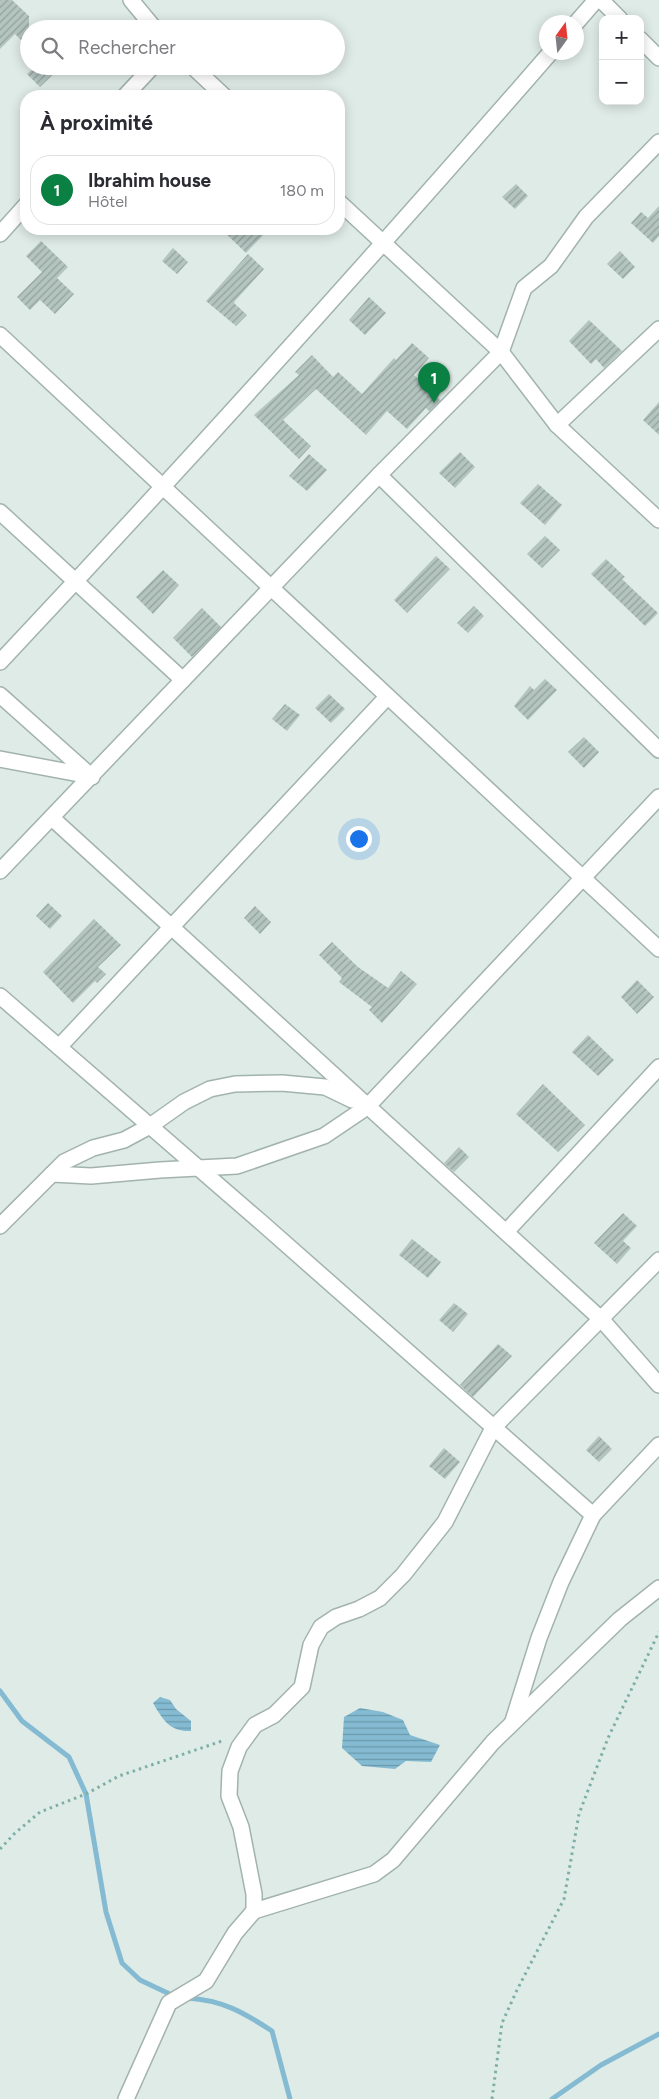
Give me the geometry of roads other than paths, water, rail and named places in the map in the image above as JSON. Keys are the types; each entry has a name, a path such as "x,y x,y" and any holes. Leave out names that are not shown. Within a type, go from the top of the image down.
{"street":[{"path":"131,0 148,20"},
{"path":"583,15 596,0"},
{"path":"601,0 616,15"},
{"path":"644,44 659,58"},
{"path":"0,662 164,488 384,244 544,60"},
{"path":"131,90 145,75"},
{"path":"202,75 218,90"},
{"path":"0,871 92,777 378,475 501,352 524,288 551,266 586,217 659,142"},
{"path":"345,208 501,352 557,425 659,520"},
{"path":"0,234 20,212"},
{"path":"557,425 659,329"},
{"path":"0,335 659,949"},
{"path":"378,475 659,750"},
{"path":"0,512 183,680"},
{"path":"0,695 92,777"},
{"path":"59,1047 387,697"},
{"path":"0,759 92,777"},
{"path":"52,1174 91,1176 236,1166 324,1136 367,1107 659,797"},
{"path":"52,818 602,1320 659,1385"},
{"path":"0,996 593,1515"},
{"path":"506,1232 659,1067"},
{"path":"0,1226 64,1162 93,1148 124,1140 150,1126 184,1102 210,1089 236,1084 282,1083 326,1087 367,1107"},
{"path":"254,1911 254,1894 242,1827 229,1796 230,1771 239,1747 254,1725 274,1715 302,1687 312,1645 321,1627 336,1617 359,1609 380,1598 422,1553 445,1522 493,1428 602,1320 659,1260"},
{"path":"512,1724 539,1638 561,1582 593,1515 659,1445"},
{"path":"126,2099 169,2003 206,1981 235,1934 254,1911 374,1874 393,1860 493,1742 620,1620 659,1588"}],"water":[{"path":"160,1697 170,1700 176,1709 191,1721 191,1731 172,1727 164,1720 153,1703"},
{"path":"360,1708 383,1712 403,1720 410,1735 440,1745 431,1762 406,1761 395,1769 362,1766 342,1748 344,1717"}],"waterway":[{"path":"0,1691 22,1721 69,1757 86,1794 106,1912 122,1963 140,1980 176,1997"},
{"path":"187,1998 222,2004 272,2031 290,2099"},
{"path":"552,2099 601,2065 659,2034"}],"place":[{"name":"Ibrahim house","path":"434,403"}]}
